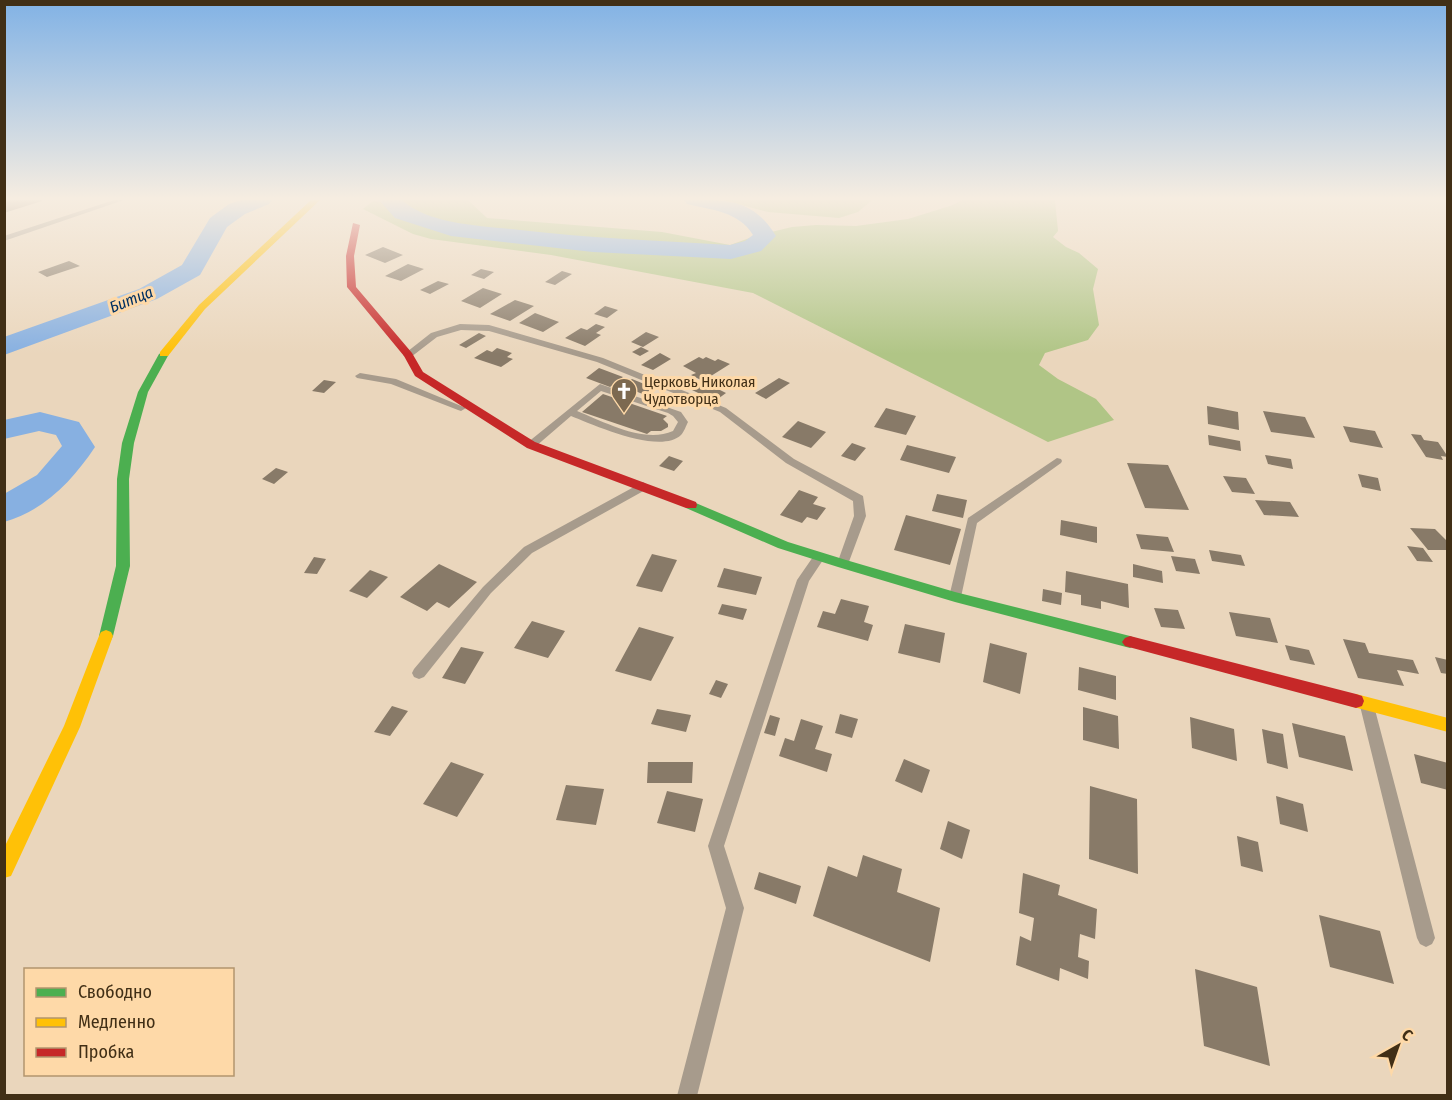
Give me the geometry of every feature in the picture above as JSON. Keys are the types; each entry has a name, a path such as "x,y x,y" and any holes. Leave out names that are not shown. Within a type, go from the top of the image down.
{"street":[{"path":"4,869 68,736 103,644 123,569 126,540 123,477 135,412 146,385 164,352 184,325 208,299 260,251"},
{"path":"351,251 352,286 408,355 419,374 531,445 643,486 783,545 819,557 955,597 1448,725"}],"lane":[{"path":"408,355 434,334 460,327 489,328 600,360 723,410 790,461 858,499 860,516 843,564"},
{"path":"360,376 393,381 488,419"},
{"path":"531,445 570,412 600,387 671,411 677,414 683,422 682,427 674,435 650,439 570,412"},
{"path":"955,597 972,521 1057,461"},
{"path":"419,673 488,590 528,550 643,486"},
{"path":"687,1095 735,908 716,846 803,580 819,557"},
{"path":"1366,704 1426,938"}],"green space":[{"path":"524,251 1075,251 1098,269 1093,289 1099,325 1088,340 1045,353 1039,365 1058,379 1096,399 1114,420 1048,442 753,293"}],"building":[{"path":"373,251 394,251 403,255 385,263 365,255"},
{"path":"69,261 80,266 47,277 38,272"},
{"path":"408,264 424,269 401,281 385,276"},
{"path":"481,269 494,272 484,279 471,275"},
{"path":"562,271 572,274 555,285 545,282"},
{"path":"438,281 449,284 430,294 420,290"},
{"path":"483,288 502,294 480,308 461,301"},
{"path":"515,300 534,306 510,321 490,314"},
{"path":"605,306 618,310 607,318 594,314"},
{"path":"535,313 559,322 543,332 519,323"},
{"path":"596,324 605,327 596,333 601,335 585,346 565,338 581,328 587,330"},
{"path":"646,332 659,337 643,347 631,342"},
{"path":"479,333 486,336 466,348 459,345"},
{"path":"641,347 649,351 640,356 632,352"},
{"path":"497,348 512,353 507,357 513,359 501,367 474,358 487,350 492,352"},
{"path":"660,353 671,359 653,370 641,365"},
{"path":"699,357 715,361 718,359 730,364 703,381 691,375 696,373 683,366"},
{"path":"599,368 623,377 610,387 586,378"},
{"path":"779,378 790,383 766,399 755,393"},
{"path":"632,379 654,388 645,395 623,386"},
{"path":"324,380 336,382 324,393 312,391"},
{"path":"704,382 726,393 715,401 692,390"},
{"name":"Церковь Николая Чудотворца","path":"603,394 667,416 663,419 668,427 647,434 582,412"},
{"path":"1207,406 1238,412 1239,430 1208,424"},
{"path":"886,408 916,416 906,435 874,427"},
{"path":"1263,411 1305,417 1315,438 1271,432"},
{"path":"798,421 826,432 811,448 782,437"},
{"path":"1343,426 1375,431 1383,448 1350,442"},
{"path":"1411,434 1421,435 1424,440 1438,442 1448,457 1441,456 1443,460 1426,457"},
{"path":"1208,435 1240,441 1241,451 1209,445"},
{"path":"852,443 866,448 855,461 841,456"},
{"path":"907,445 956,457 949,473 900,460"},
{"path":"1265,455 1291,459 1293,469 1268,464"},
{"path":"669,456 683,461 674,471 659,466"},
{"path":"1127,463 1168,465 1189,510 1145,508"},
{"path":"276,468 288,472 274,484 262,479"},
{"path":"1358,474 1378,478 1381,491 1362,487"},
{"path":"1223,476 1246,478 1255,494 1232,492"},
{"path":"799,490 818,497 813,504 826,508 817,520 807,517 802,523 780,515"},
{"path":"937,494 967,500 963,518 932,511"},
{"path":"1255,500 1290,502 1299,517 1264,515"},
{"path":"906,515 961,529 950,565 894,550"},
{"path":"1061,520 1097,527 1097,543 1060,535"},
{"path":"1410,528 1435,529 1448,542 1448,550 1428,550"},
{"path":"1136,534 1168,537 1174,552 1141,549"},
{"path":"1407,546 1423,548 1433,562 1417,561"},
{"path":"1209,550 1241,555 1245,566 1212,561"},
{"path":"652,554 677,560 662,592 636,586"},
{"path":"1171,556 1195,559 1200,574 1176,571"},
{"path":"314,557 326,559 317,574 304,573"},
{"path":"439,564 477,582 449,608 437,602 427,611 400,597"},
{"path":"1133,564 1162,571 1163,583 1133,577"},
{"path":"724,568 762,577 756,595 717,587"},
{"path":"370,570 388,577 367,598 349,591"},
{"path":"1066,571 1128,584 1129,608 1101,601 1101,609 1081,605 1081,595 1065,592"},
{"path":"1043,589 1062,593 1061,605 1042,601"},
{"path":"841,599 869,606 864,622 873,625 868,641 817,627 823,611 835,614"},
{"path":"722,604 747,609 743,620 718,614"},
{"path":"1154,608 1178,610 1185,629 1161,627"},
{"path":"1229,612 1270,618 1278,643 1236,636"},
{"path":"532,621 565,631 548,658 514,648"},
{"path":"905,624 945,633 940,663 898,653"},
{"path":"639,627 674,637 651,681 615,671"},
{"path":"1343,639 1365,643 1369,653 1413,660 1419,674 1397,670 1404,686 1358,678"},
{"path":"990,643 1027,653 1020,694 983,682"},
{"path":"1285,645 1309,650 1315,665 1290,660"},
{"path":"461,647 484,652 465,684 442,678"},
{"path":"1435,657 1448,660 1448,674 1441,673"},
{"path":"1079,667 1116,676 1116,700 1078,690"},
{"path":"716,680 728,684 721,698 709,694"},
{"path":"392,706 408,711 390,736 374,732"},
{"path":"1083,707 1118,716 1119,749 1083,740"},
{"path":"657,709 691,715 686,732 651,724"},
{"path":"840,714 858,719 852,738 835,733"},
{"path":"770,715 780,718 775,736 764,733"},
{"path":"1190,717 1234,729 1237,761 1192,748"},
{"path":"801,719 823,726 815,749 832,754 827,772 779,756 785,738 794,741"},
{"path":"1292,723 1345,736 1353,771 1299,757"},
{"path":"1262,729 1283,734 1288,769 1267,763"},
{"path":"1414,754 1448,763 1448,790 1421,783"},
{"path":"904,759 930,770 922,793 895,781"},
{"path":"451,762 484,774 457,817 423,804"},
{"path":"648,762 693,762 692,783 647,783"},
{"path":"566,785 604,789 596,825 556,820"},
{"path":"1090,786 1137,799 1138,874 1089,859"},
{"path":"667,791 703,799 695,832 657,823"},
{"path":"1276,796 1303,804 1308,832 1280,824"},
{"path":"948,821 970,830 962,859 940,849"},
{"path":"1237,836 1258,842 1263,872 1241,866"},
{"path":"863,855 902,869 897,892 940,908 930,962 813,916 828,866 857,877"},
{"path":"759,872 801,886 796,904 754,889"},
{"path":"1023,873 1060,885 1058,895 1097,909 1095,939 1080,934 1078,957 1089,961 1088,979 1060,968 1059,981 1016,965 1020,936 1031,941 1034,918 1019,913"},
{"path":"1319,915 1380,931 1394,984 1330,967"},
{"path":"1195,969 1257,987 1270,1066 1204,1046"}],"waterway":[{"name":"Битца","path":"4,347 148,294 191,270 202,251"},
{"name":"Битца","path":"718,251 733,251"},
{"name":"Битца","path":"4,430 40,421 68,429 79,447 49,483 4,510"}],"traffic: fast":[{"path":"106,636 123,566 123,479 128,443 143,392 164,354"},
{"path":"691,505 783,545 843,564 955,597 1130,642"}],"traffic: slow":[{"path":"164,354 202,307 261,251"},
{"path":"4,869 72,727 106,636"},
{"path":"1356,701 1448,725"}],"traffic: jam":[{"path":"351,251 352,287 408,355 419,374 531,445 691,505"},
{"path":"1130,642 1356,701"}],"place":[{"name":"Церковь Николая Чудотворца","path":"624,414"}]}
